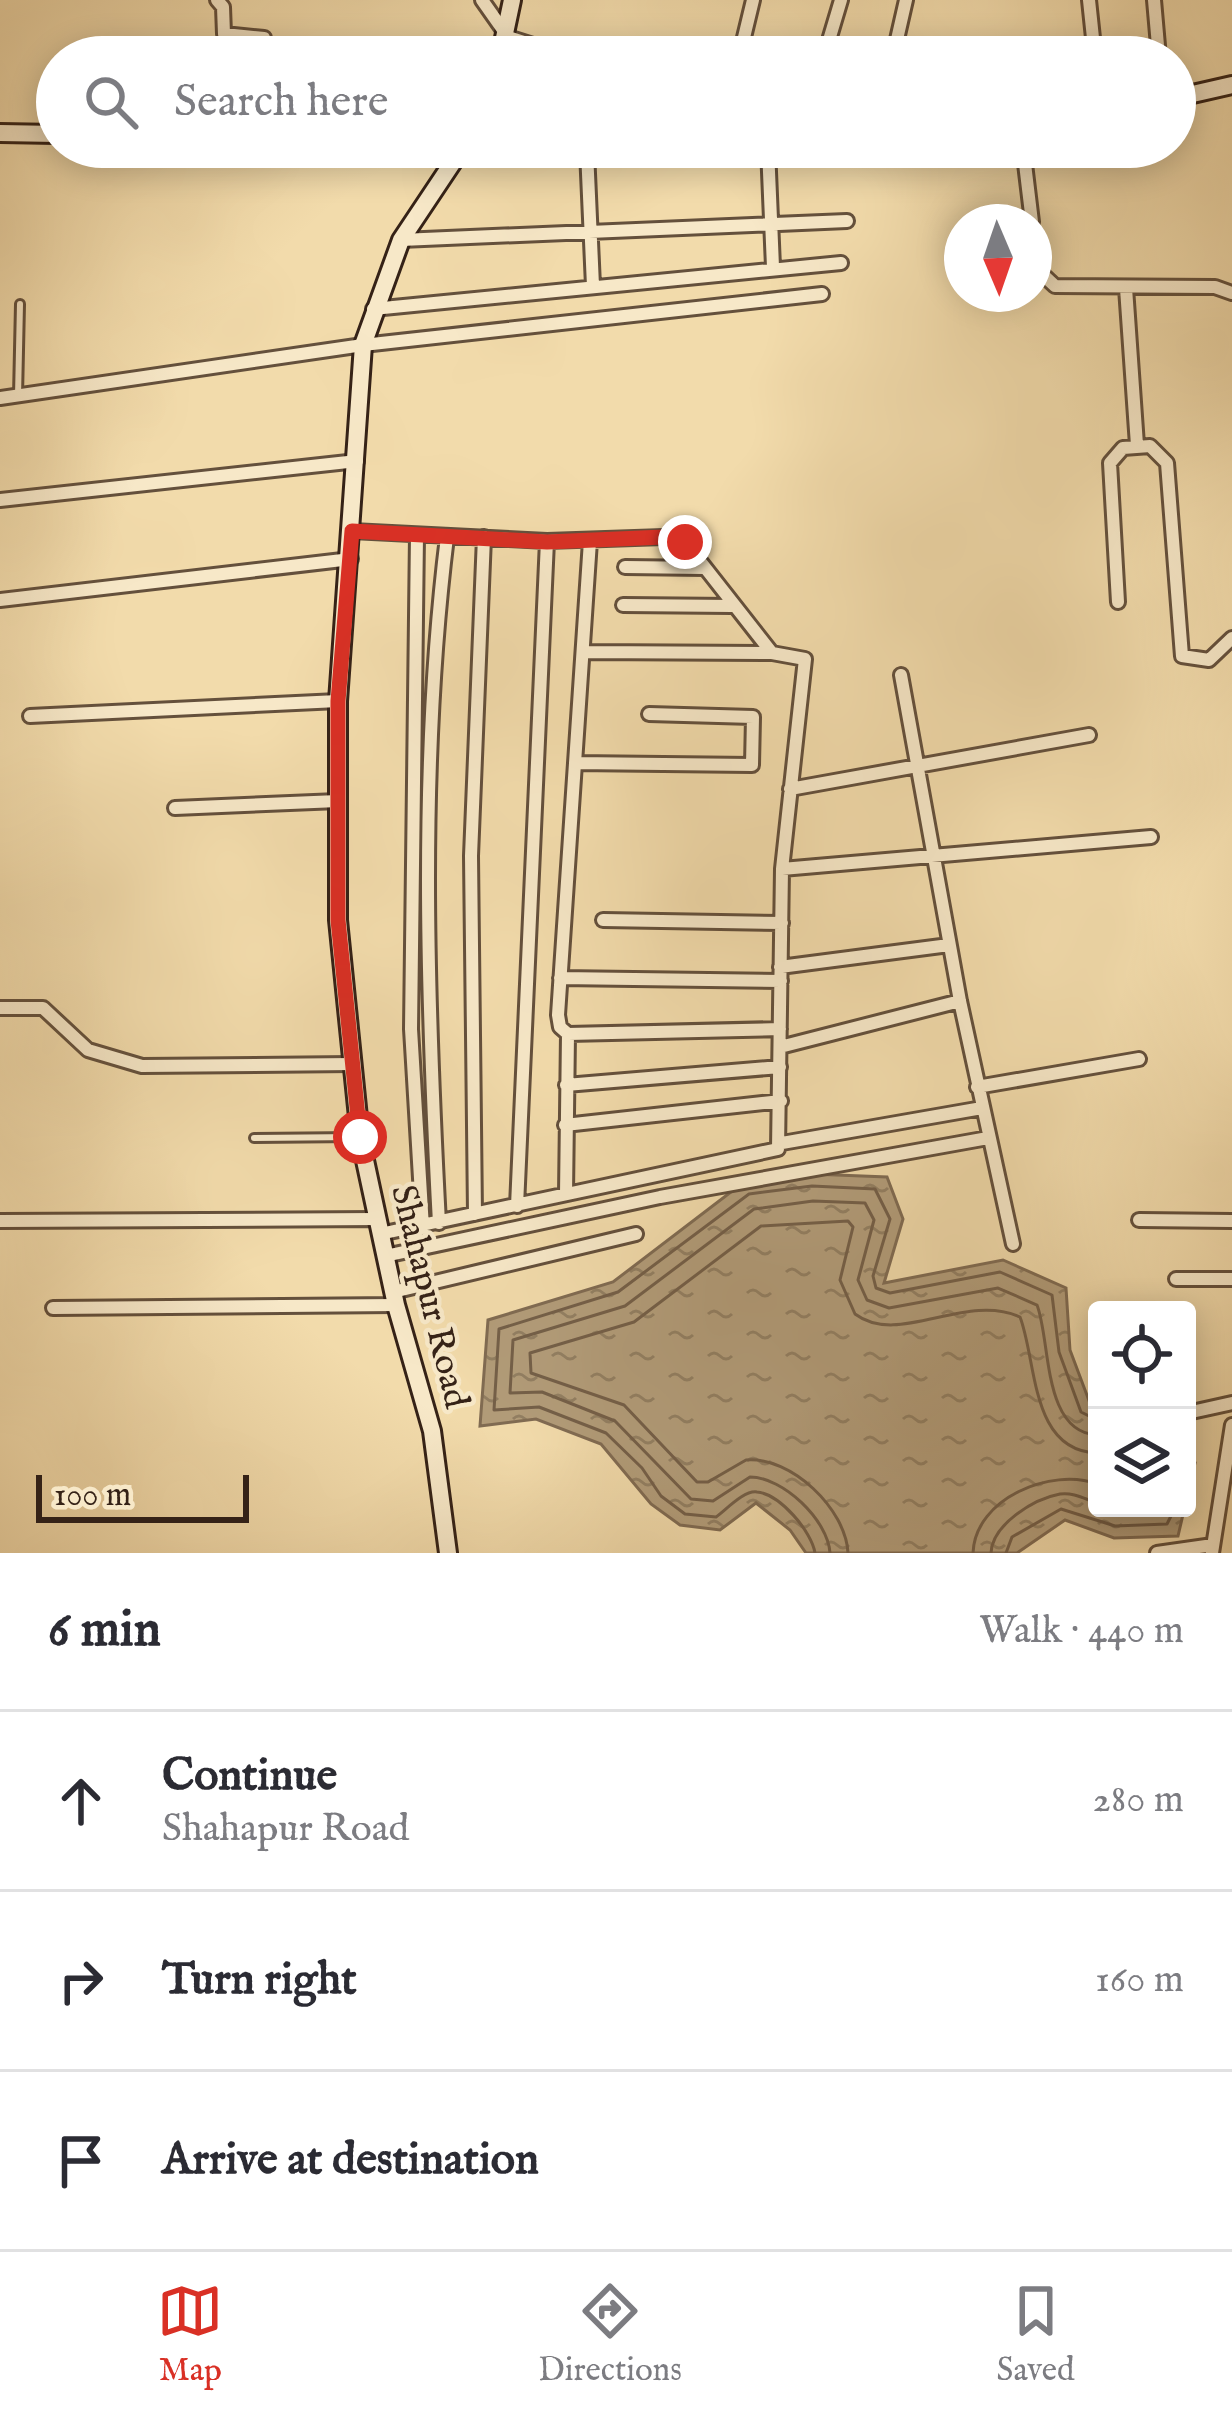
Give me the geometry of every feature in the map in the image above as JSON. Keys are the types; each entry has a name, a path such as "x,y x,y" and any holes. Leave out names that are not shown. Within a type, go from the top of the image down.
{"main road":[{"path":"508,36 512,0"},
{"path":"1196,93 1232,85"},
{"path":"0,133 36,134"},
{"name":"Shahapur Road","path":"448,1553 432,1431 394,1298 360,1137 338,920 338,701 352,558 363,345 401,240 449,168"}],"street":[{"path":"217,0 223,8 224,34 244,36"},
{"path":"482,0 507,36"},
{"path":"744,36 753,0"},
{"path":"830,36 841,0"},
{"path":"898,36 906,0"},
{"path":"1089,0 1093,36"},
{"path":"1154,0 1157,36"},
{"path":"588,168 593,286"},
{"path":"769,168 773,267"},
{"path":"1026,168 1030,204"},
{"path":"401,240 847,221"},
{"path":"372,310 841,263"},
{"path":"1052,283 1126,289 1215,287 1232,293"},
{"path":"1126,289 1137,445"},
{"path":"0,398 363,345 822,294"},
{"path":"1118,602 1110,463 1114,452 1137,445 1159,449 1167,463 1182,656 1209,660 1232,638"},
{"path":"0,500 357,461"},
{"path":"352,531 547,542 664,537 685,542 772,653"},
{"path":"417,535 412,1029 423,1228"},
{"path":"439,1223 433,1104 432,782 447,537"},
{"path":"475,1214 471,856 484,537"},
{"path":"590,541 560,1027 568,1034 780,1029"},
{"path":"517,1206 547,542"},
{"path":"0,601 352,558"},
{"path":"625,567 705,568"},
{"path":"623,605 732,606"},
{"path":"584,652 772,653 805,658 782,868 782,1143"},
{"path":"902,674 949,945 1013,1244"},
{"path":"30,716 338,701"},
{"path":"575,763 752,765 752,717 649,714"},
{"path":"790,789 1089,734"},
{"path":"175,808 338,801"},
{"path":"782,868 1151,837"},
{"path":"603,920 782,923"},
{"path":"560,978 781,974 949,945"},
{"path":"780,1047 960,1001"},
{"path":"0,1009 43,1008 88,1050 142,1066 352,1064"},
{"path":"566,1194 568,1034"},
{"path":"977,1087 1138,1059"},
{"path":"566,1085 780,1067"},
{"path":"565,1125 781,1102"},
{"path":"0,1221 423,1228 771,1153 782,1143 982,1108"},
{"path":"385,1256 660,1197 988,1138"},
{"path":"1139,1220 1232,1221"},
{"path":"53,1308 394,1298 636,1234"},
{"path":"1176,1279 1232,1279"},
{"path":"1196,1411 1232,1402"},
{"path":"1157,1553 1212,1549 1232,1425"}],"lane":[{"path":"18,398 20,304"},
{"path":"254,1138 360,1137"}],"water":[{"path":"811,1174 887,1177 903,1219 884,1283 1003,1260 1066,1288 1070,1350 1088,1398 1088,1517 1183,1517 1178,1536 1114,1538 1065,1520 1017,1553 806,1553 790,1530 756,1503 720,1530 680,1525 651,1504 601,1444 536,1419 480,1426 488,1320 613,1282 744,1182"}],"route":[{"path":"360,1137 338,920 338,701 352,531 547,542 664,537 685,542"}]}
